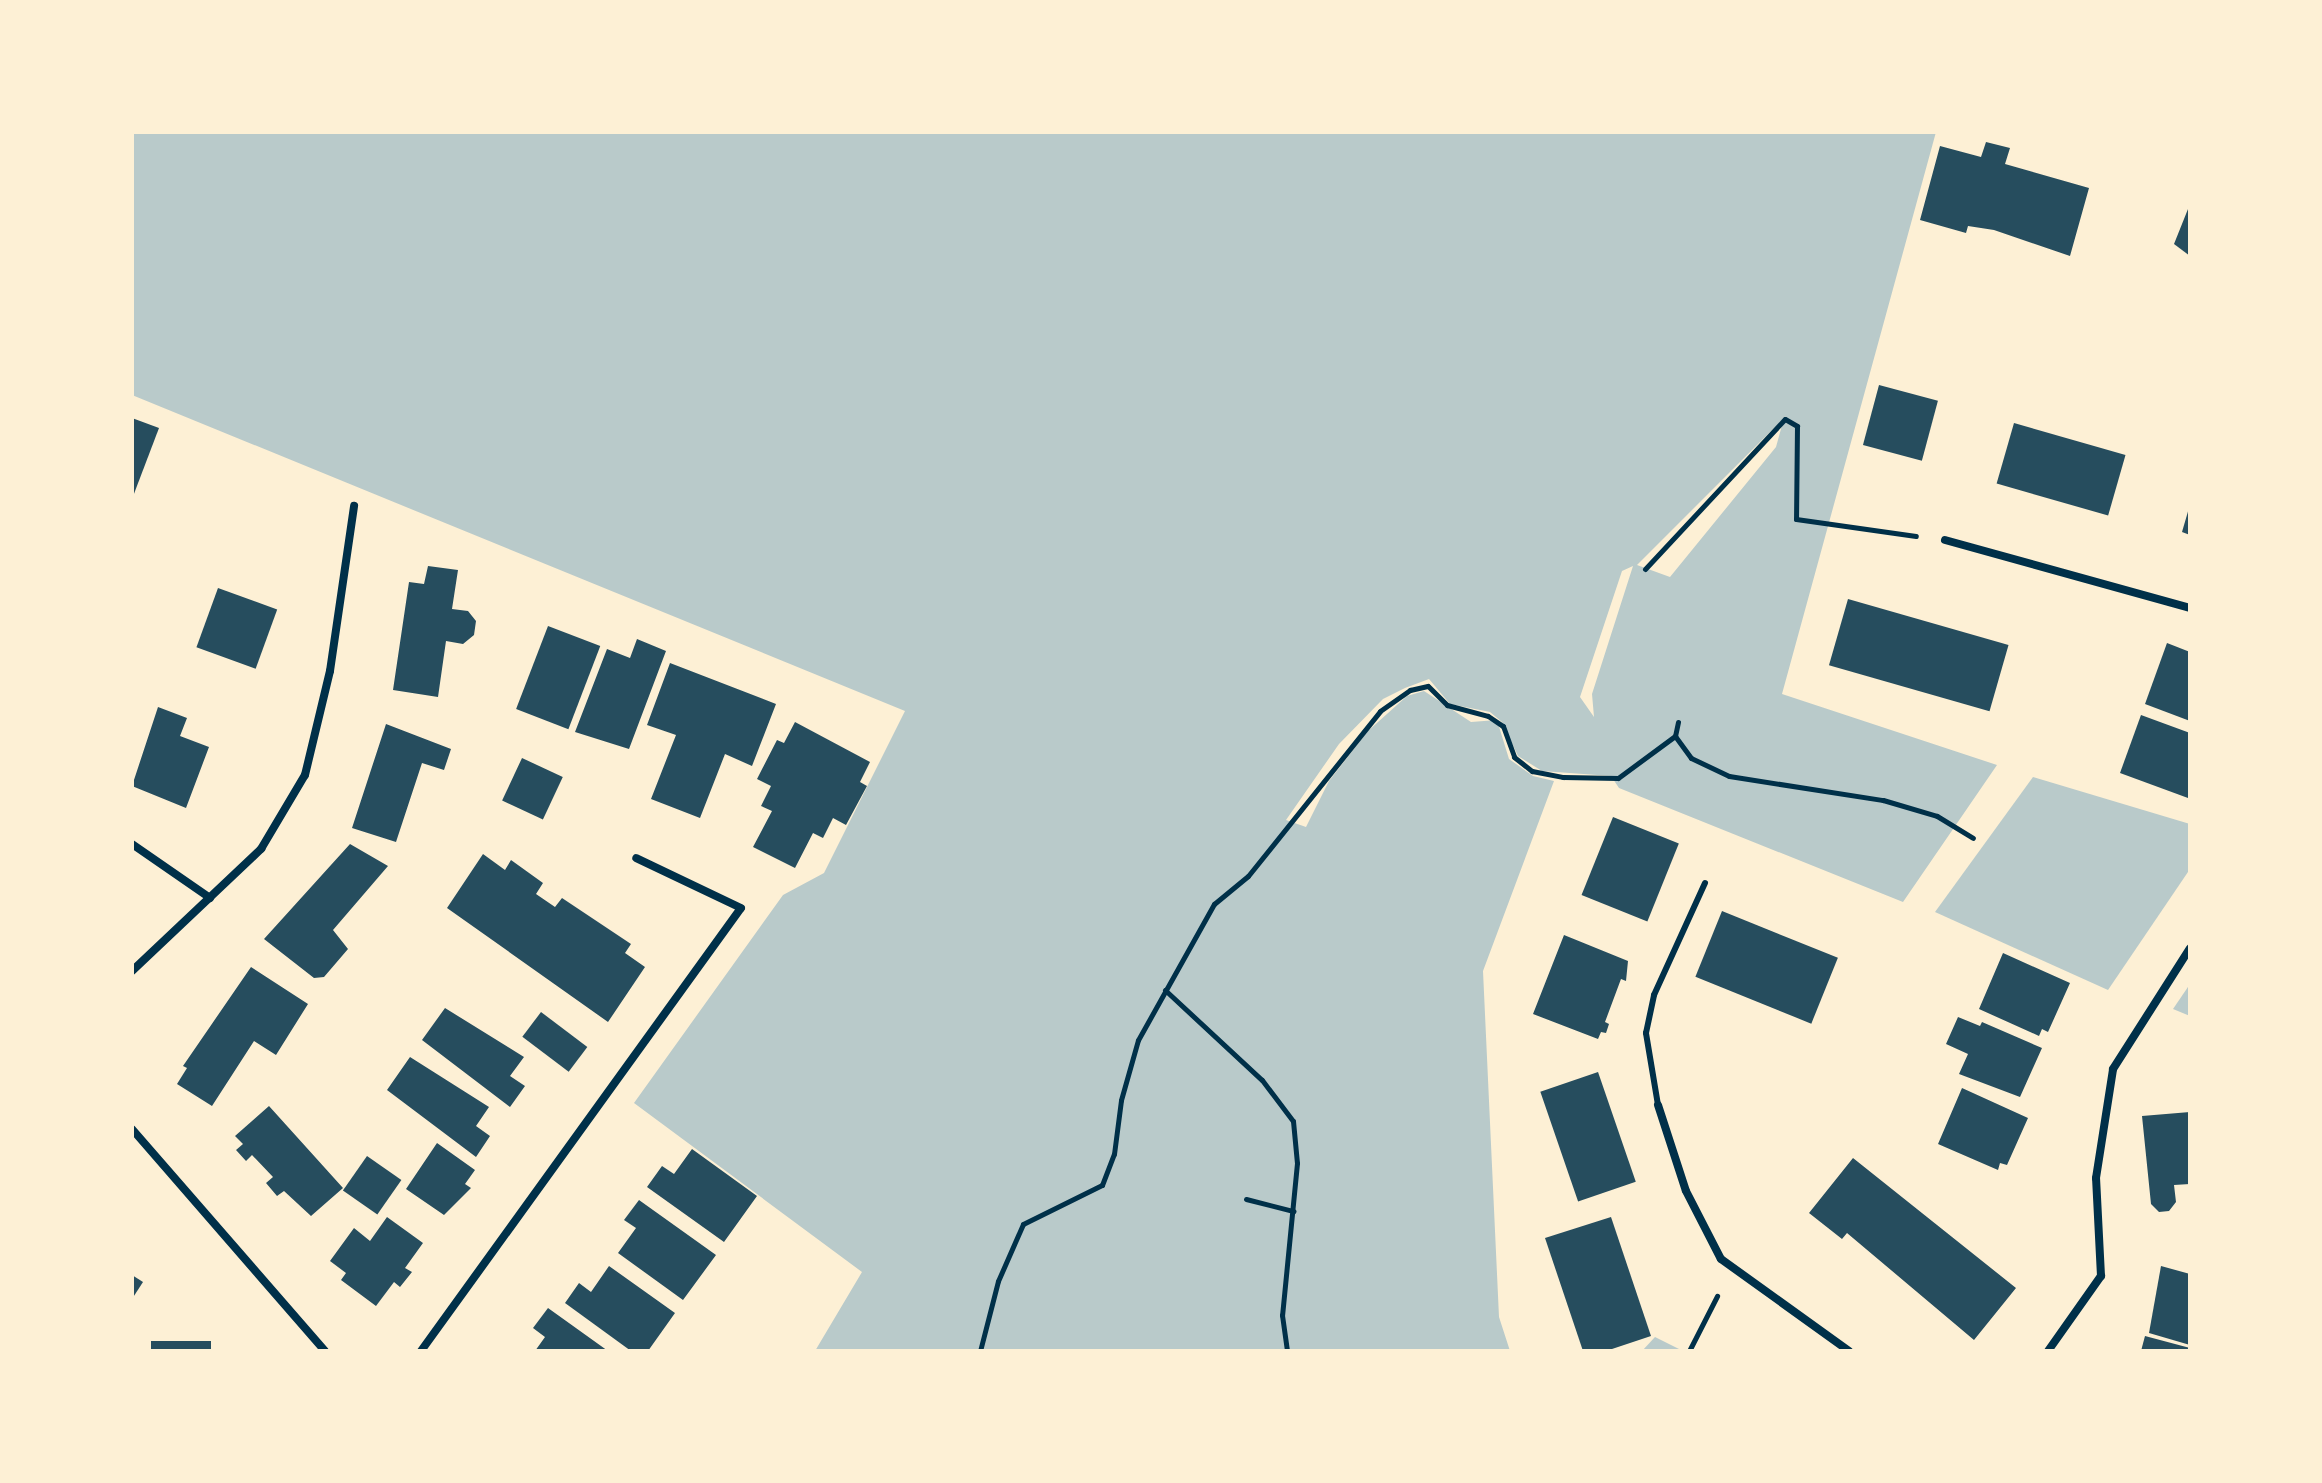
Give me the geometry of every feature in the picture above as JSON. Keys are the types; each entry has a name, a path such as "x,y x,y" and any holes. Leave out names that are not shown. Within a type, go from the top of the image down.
{"street":[{"path":"132,971 261,849 305,775 330,671 354,506"},
{"path":"1945,540 2190,608"},
{"path":"132,844 210,898"},
{"path":"421,1351 741,908 636,858"},
{"path":"2048,1351 2101,1276 2096,1178 2113,1069 2190,948"},
{"path":"1658,1105 1686,1191 1721,1259 1849,1351"},
{"path":"132,1129 325,1351"}],"lane":[{"path":"1658,1105 1646,1033 1654,995 1705,883"}],"path":[{"path":"1645,569 1785,419 1797,426 1796,519 1945,540"},
{"path":"980,1351 998,1281 1023,1224 1102,1185 1114,1154 1121,1100 1138,1040 1214,904 1248,876 1380,711 1410,690 1428,686 1447,705 1488,716 1503,726 1514,757 1532,771 1563,777 1618,778 1675,736 1678,722"},
{"path":"1675,736 1691,758 1729,776 1883,800 1937,816 1973,838"},
{"path":"1165,990 1262,1080 1293,1121 1297,1163 1282,1315 1287,1351"},
{"path":"1246,1199 1293,1211"},
{"path":"1689,1351 1717,1296"}],"shaded area":[{"path":"132,132 1936,132 1782,694 1997,765 1903,902 1619,788 1611,776 1542,771 1518,756 1502,722 1490,712 1450,704 1429,679 1405,688 1383,699 1339,744 1286,820 1306,827 1329,781 1368,731 1407,696 1424,691 1471,722 1497,720 1509,759 1533,776 1554,781 1483,971 1499,1317 1510,1351 815,1351 862,1272 634,1103 783,895 824,873 905,711 132,395","holes":["1784,418 1776,447 1670,577 1637,565","1633,566 1592,694 1594,717 1580,697 1622,571"]},
{"path":"2033,777 2190,824 2190,869 2108,990 1935,912"},
{"path":"2190,984 2190,1016 2173,1009"},
{"path":"1655,1337 1683,1351 1642,1351"}],"building":[{"path":"1986,142 2010,148 2005,164 2089,188 2070,256 1994,230 1968,226 1966,233 1920,220 1940,146 1981,157"},
{"path":"2190,204 2190,256 2174,244"},
{"path":"1879,385 1938,401 1922,461 1863,445"},
{"path":"132,418 159,428 132,499"},
{"path":"2014,423 2126,455 2108,516 1997,484"},
{"path":"2190,508 2190,535 2182,532"},
{"path":"428,566 458,570 452,609 468,611 476,621 474,635 463,644 446,641 438,697 393,690 409,582 424,584"},
{"path":"218,588 277,610 256,669 196,647"},
{"path":"1848,599 2009,645 1990,711 1829,665"},
{"path":"548,626 600,646 568,729 516,709"},
{"path":"637,639 666,651 629,749 575,732 607,649 630,658"},
{"path":"2167,643 2190,652 2190,721 2145,704"},
{"path":"670,663 776,704 752,766 725,754 700,818 651,799 676,735 647,725"},
{"path":"158,707 187,718 180,736 209,747 186,808 132,786"},
{"path":"2141,715 2190,733 2188,798 2120,773"},
{"path":"795,722 870,762 860,782 867,786 846,825 833,818 823,838 813,833 795,868 753,847 772,811 761,806 771,786 757,779 777,740 784,743"},
{"path":"386,724 451,749 444,770 422,763 396,842 352,828"},
{"path":"522,758 563,777 543,820 502,801"},
{"path":"1613,817 1679,844 1647,921 1582,895"},
{"path":"350,844 388,866 333,930 348,949 324,977 314,978 264,939"},
{"path":"483,854 505,870 511,860 543,883 536,894 555,907 562,898 631,944 625,953 645,967 608,1022 447,908"},
{"path":"1722,911 1838,958 1811,1024 1695,977"},
{"path":"1564,935 1628,961 1626,981 1621,979 1605,1022 1609,1024 1606,1033 1601,1032 1598,1039 1533,1014"},
{"path":"2003,953 2070,983 2048,1032 2042,1029 2039,1036 1979,1009"},
{"path":"251,967 308,1004 276,1055 254,1041 212,1106 177,1084 187,1068 183,1066"},
{"path":"445,1008 524,1057 510,1076 525,1086 510,1107 422,1040"},
{"path":"541,1012 587,1047 569,1072 522,1037"},
{"path":"1958,1017 1980,1026 1982,1022 2042,1048 2020,1097 1959,1074 1968,1054 1946,1044"},
{"path":"410,1057 489,1107 476,1126 490,1136 476,1157 387,1090"},
{"path":"1598,1072 1636,1182 1578,1202 1540,1092"},
{"path":"1962,1088 2028,1118 2007,1165 2000,1163 1998,1170 1938,1144"},
{"path":"269,1106 343,1188 311,1216 284,1191 277,1196 266,1183 273,1177 252,1155 246,1161 236,1150 243,1144 235,1136"},
{"path":"2190,1112 2190,1184 2174,1185 2176,1202 2169,1211 2159,1212 2151,1204 2142,1116"},
{"path":"437,1143 475,1170 465,1184 471,1188 444,1215 406,1189"},
{"path":"692,1149 757,1196 724,1242 647,1187 662,1166 674,1174"},
{"path":"367,1156 401,1180 377,1214 343,1190"},
{"path":"1853,1158 2016,1288 1974,1340 1847,1233 1842,1239 1809,1213"},
{"path":"639,1200 716,1255 683,1300 618,1253 636,1228 624,1220"},
{"path":"387,1217 423,1243 405,1268 412,1272 400,1287 394,1282 376,1306 341,1280 346,1273 330,1261 354,1228 370,1241"},
{"path":"1611,1217 1651,1336 1606,1351 1583,1351 1545,1238"},
{"path":"609,1266 675,1313 648,1351 631,1351 565,1303 579,1283 591,1292"},
{"path":"2161,1266 2190,1274 2190,1345 2149,1333"},
{"path":"132,1275 143,1282 132,1299"},
{"path":"548,1308 608,1351 535,1351 545,1337 533,1328"},
{"path":"2145,1336 2190,1348 2190,1351 2141,1351"},
{"path":"151,1341 211,1341 211,1351 151,1351"}]}
